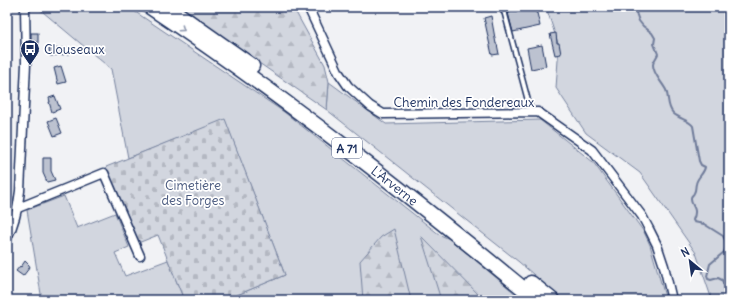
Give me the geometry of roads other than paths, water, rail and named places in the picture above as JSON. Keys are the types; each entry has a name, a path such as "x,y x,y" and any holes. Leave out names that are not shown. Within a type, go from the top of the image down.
{"highway":[{"name":"L'Arverne","path":"150,7 263,85 314,123 428,211 537,300"},
{"name":"L'Arverne","path":"168,7 325,119 433,203 552,300"}],"street":[{"path":"7,238 12,228 18,208 20,191 26,64 25,7"},
{"name":"Chemin des Fondereaux","path":"308,7 339,73 348,86 370,106 383,114 538,112 592,150 642,216 649,228 664,266 672,300"},
{"path":"18,208 104,173 140,256"}],"lane":[{"path":"522,7 503,9 531,112"}],"waterway":[{"path":"634,7 639,21 652,33 655,38 654,44 658,54 653,68 666,90 671,111 693,126 699,161 701,165 705,167 699,177 695,192 691,197 691,201 695,209 695,216 693,220 694,222 704,224 723,236 725,240 726,247 724,252 710,264 707,276 708,279 711,280 718,278 722,280 723,284 729,286"}],"place":[{"name":"Clouseaux","path":"30,66"}],"park label":[{"name":"Cimetière des Forges","path":"193,192"}]}
